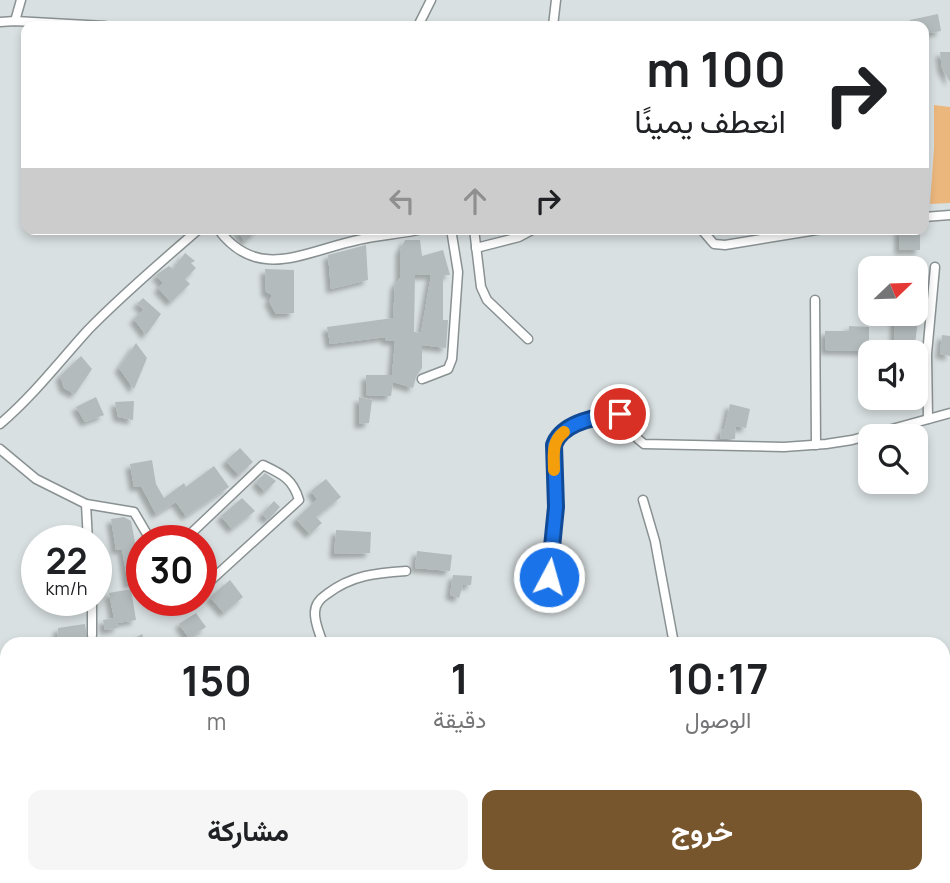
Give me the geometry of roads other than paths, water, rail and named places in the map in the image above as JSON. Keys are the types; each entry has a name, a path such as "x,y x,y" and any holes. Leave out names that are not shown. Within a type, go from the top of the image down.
{"street":[{"path":"15,20 22,0"},
{"path":"420,21 431,0"},
{"path":"554,21 556,0"},
{"path":"0,22 30,21"},
{"path":"929,217 950,215"},
{"path":"0,424 19,408 87,331 132,286 192,235"},
{"path":"222,235 229,244 250,257 274,261 386,235"},
{"path":"422,379 448,369 452,359 458,272 452,235"},
{"path":"475,235 481,286 488,300 528,339"},
{"path":"476,248 523,235"},
{"path":"706,235 714,244 725,245 786,235"},
{"path":"928,419 927,354 935,267"},
{"path":"815,300 816,445"},
{"path":"547,601 556,507 554,445 556,438 563,432 593,418 626,415 638,439 645,444 784,447 852,440 950,413"},
{"path":"0,449 36,479 86,504 134,512 142,525"},
{"path":"200,525 263,464 294,485 299,500 217,575"},
{"path":"643,500 655,541 673,637"},
{"path":"86,504 87,525"},
{"path":"321,637 314,614 322,597 349,579 370,573 406,571"},
{"path":"92,616 92,635"}]}
